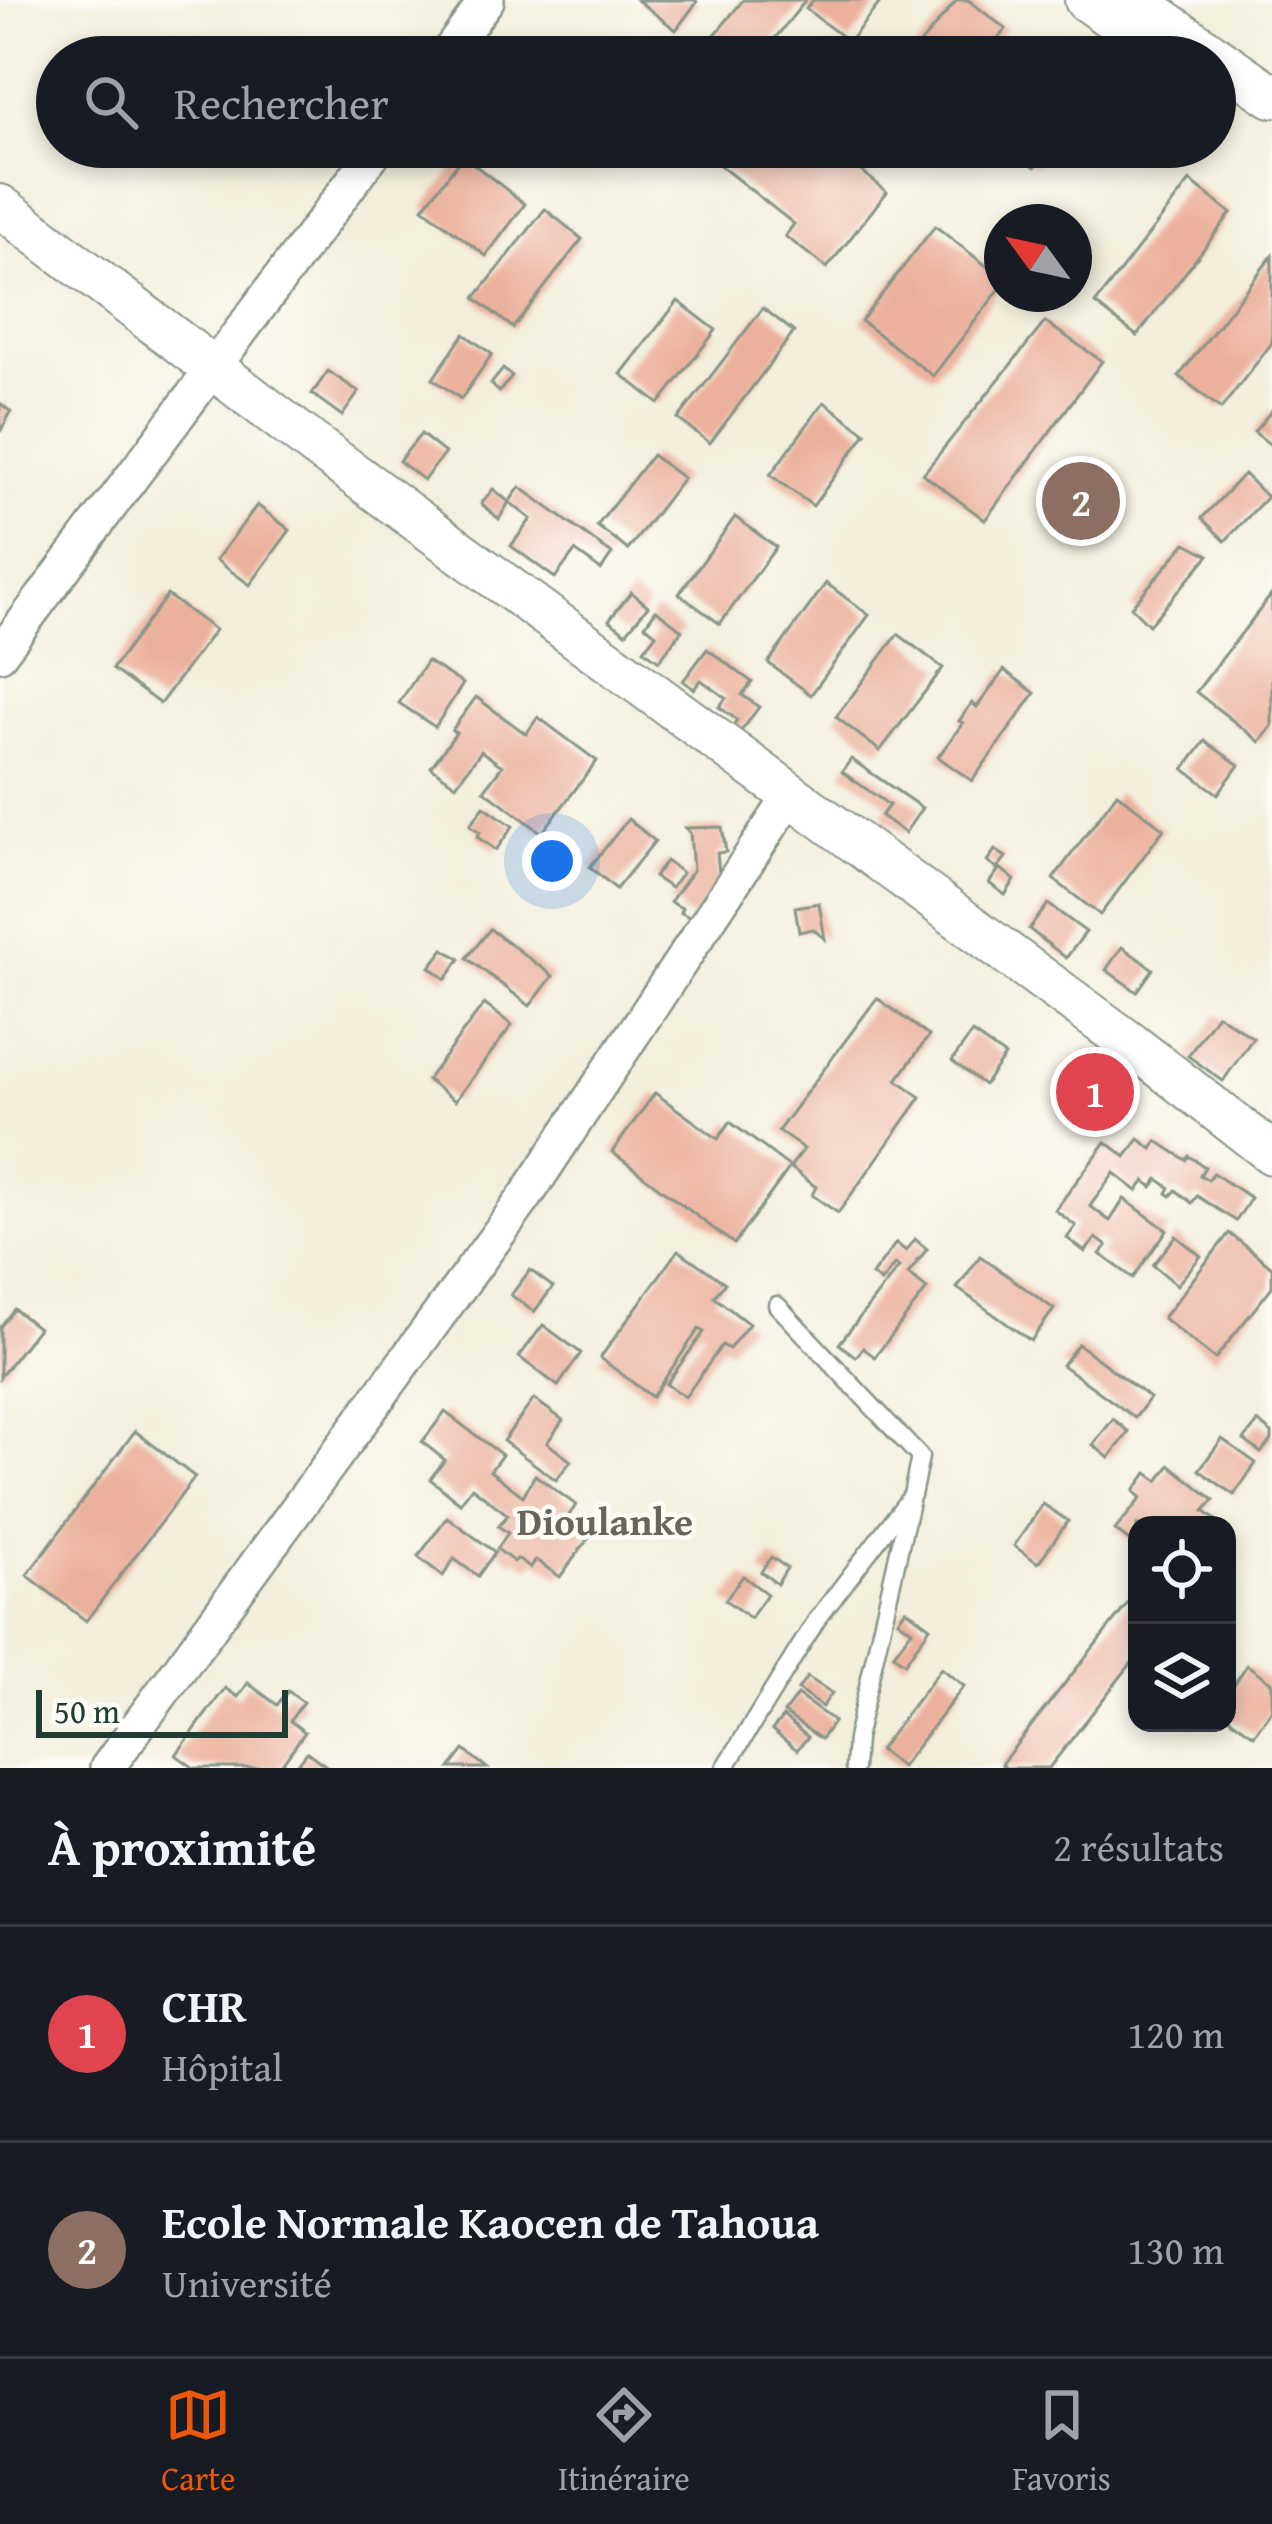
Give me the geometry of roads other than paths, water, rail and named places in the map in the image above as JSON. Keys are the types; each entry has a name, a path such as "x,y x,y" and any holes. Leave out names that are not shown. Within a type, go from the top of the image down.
{"street":[{"path":"461,36 488,0"},
{"path":"1102,1 1144,36"},
{"path":"1102,1 1165,36"},
{"path":"1236,76 1272,96"},
{"path":"1236,103 1272,128"},
{"path":"0,654 362,168"},
{"path":"0,206 317,447 1132,1044 1272,1153"},
{"path":"107,1768 526,1196 791,795"}],"lane":[{"path":"777,1305 920,1457 856,1739 854,1768"},
{"path":"725,1768 816,1621 912,1495"}],"place":[{"name":"Ecole Normale Kaocen de Tahoua","path":"1081,501"},
{"name":"CHR","path":"1095,1092"}],"district":[{"name":"Dioulanke","path":"605,1521"}]}
